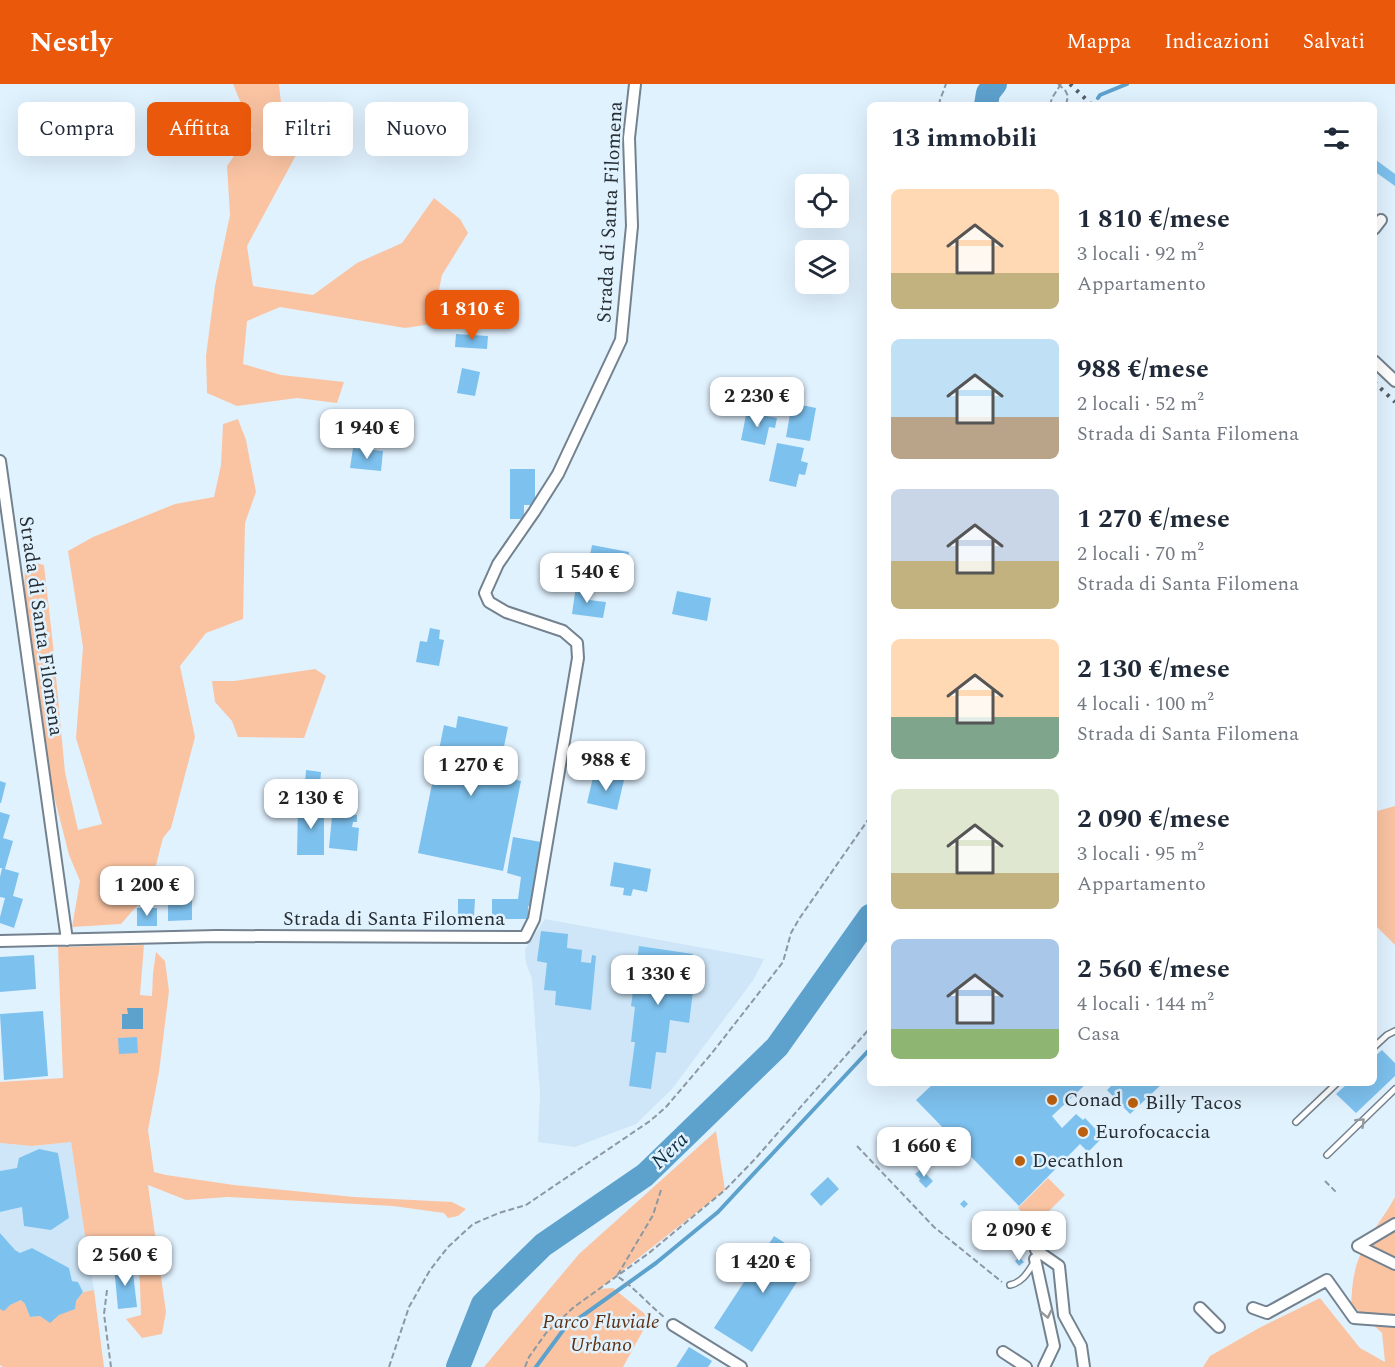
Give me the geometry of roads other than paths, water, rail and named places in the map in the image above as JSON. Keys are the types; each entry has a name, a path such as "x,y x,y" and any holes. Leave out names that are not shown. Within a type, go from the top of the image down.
{"street":[{"name":"Strada di Santa Filomena","path":"0,941 217,936 525,937 534,919 578,658 577,643 563,632 506,612 489,602 485,593 498,564 558,474 621,340 632,226 629,138 636,84"},
{"path":"1377,364 1395,381"},
{"name":"Strada di Santa Filomena","path":"0,461 67,940"},
{"path":"1395,1224 1358,1246 1395,1264"},
{"path":"1036,1255 1054,1346 1044,1367"},
{"path":"1036,1255 1059,1266 1064,1315 1082,1346 1084,1367"},
{"path":"1252,1308 1267,1313 1327,1280 1354,1318 1395,1321"},
{"path":"1200,1308 1218,1328"},
{"path":"673,1325 741,1367"},
{"path":"1003,1352 1011,1363 1026,1367"}],"lane":[{"path":"1377,1044 1395,1031"},
{"path":"1296,1122 1334,1086"},
{"path":"1327,1155 1395,1089"},
{"path":"1010,1285 1024,1277 1036,1255"}],"water":[{"path":"127,1008 143,1008 143,1029 122,1029 122,1014 128,1014"}],"waterway":[{"name":"Nera","path":"986,102 988,93 995,84"},
{"path":"1098,98 1100,95 1127,84"},
{"name":"Nera","path":"458,1367 483,1304 543,1245 645,1175 777,1047 867,920"},
{"path":"536,1367 564,1329 656,1263 718,1212 867,1052"}],"railway":[{"path":"1070,84 1089,102"},
{"path":"1377,385 1395,402"}],"place":[{"name":"Conad","path":"1052,1100"},
{"name":"Billy Tacos","path":"1133,1103"},
{"name":"Eurofocaccia","path":"1083,1132"},
{"name":"Decathlon","path":"1020,1161"}],"park label":[{"name":"Parco Fluviale Urbano","path":"601,1334"}]}
